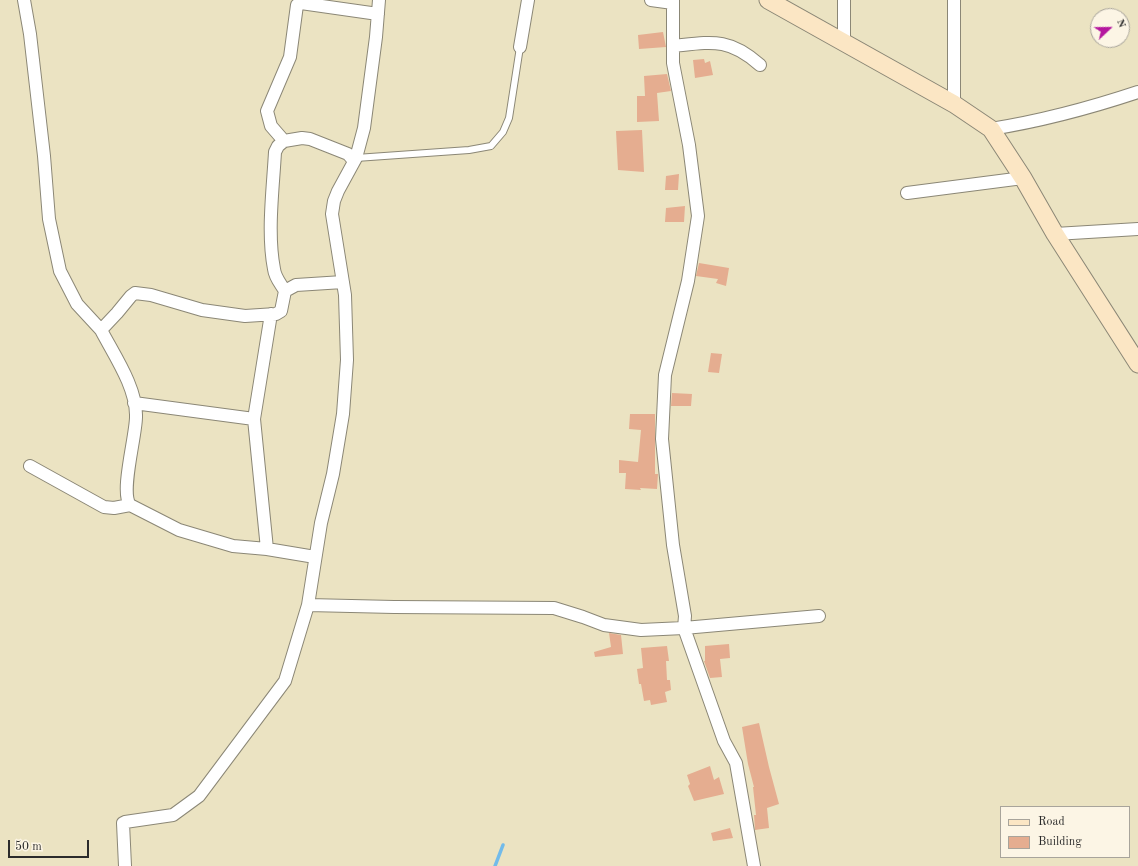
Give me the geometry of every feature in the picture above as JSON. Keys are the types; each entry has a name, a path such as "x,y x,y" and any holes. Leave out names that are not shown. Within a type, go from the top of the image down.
{"street":[{"path":"24,0 31,42 44,156 49,219 60,271 77,304 101,330 132,389 137,416 127,488 128,502 130,505"},
{"path":"125,866 124,822 173,815 199,796 285,681 308,605 321,523 333,474 343,414 347,360 345,295 332,214 334,201 355,159 364,128 379,0"},
{"path":"520,47 528,0"},
{"path":"651,0 673,1 673,63 689,145 698,216 688,281 665,375 662,439 673,545 685,616 684,628 724,741 736,763 754,866"},
{"path":"768,0 954,104 991,129 1138,364"},
{"path":"844,0 844,42"},
{"path":"954,0 954,104"},
{"path":"284,142 271,126 267,111 290,57 297,5 301,3 378,14"},
{"path":"673,46 707,43 726,44 749,55 760,65"},
{"path":"991,129 1026,123 1092,107 1138,92"},
{"path":"101,330 135,293 151,295 202,310 245,316 276,314 281,311 285,291 274,270 271,238 275,152 278,146 284,142 302,138 310,139 348,154 355,159"},
{"path":"907,193 1023,178"},
{"path":"1056,234 1138,229"},
{"path":"285,291 296,285 343,282"},
{"path":"267,548 254,419 271,314"},
{"path":"134,403 254,419"},
{"path":"30,466 100,505 109,508 130,505 179,530 233,546 267,548 315,557"},
{"path":"308,605 401,608 554,608 604,625 641,630 684,628 820,616"}],"lane":[{"path":"355,159 469,150 491,146 503,132 509,118 520,47"}],"building":[{"path":"663,32 666,47 639,49 638,35"},
{"path":"704,59 705,63 710,61 713,75 695,78 693,60"},
{"path":"667,74 671,91 657,93 659,121 637,122 637,96 645,96 644,76"},
{"path":"642,130 644,172 618,170 616,131"},
{"path":"679,174 678,190 665,190 666,176"},
{"path":"685,206 684,222 665,222 666,208"},
{"path":"699,263 729,268 726,286 716,283 718,279 696,276"},
{"path":"711,353 722,354 719,373 708,372"},
{"path":"672,393 692,394 691,406 671,406"},
{"path":"630,414 655,414 655,474 658,474 657,489 625,489 626,473 619,473 619,460 638,462 641,430 629,429"},
{"path":"609,633 621,635 623,654 595,657 594,652 611,647"},
{"path":"729,644 730,658 720,659 722,677 710,678 704,661 705,646"},
{"path":"667,646 669,661 666,661 667,680 670,680 671,690 665,692 667,702 651,705 650,700 644,701 641,684 639,684 637,669 643,668 641,648"},
{"path":"759,723 779,804 767,808 769,828 755,830 754,815 756,815 754,787 748,764 742,727"},
{"path":"710,766 714,780 719,777 724,794 694,801 688,786 690,784 687,775"},
{"path":"730,828 733,838 713,841 711,833"}],"waterway":[{"path":"495,866 503,845"}]}
